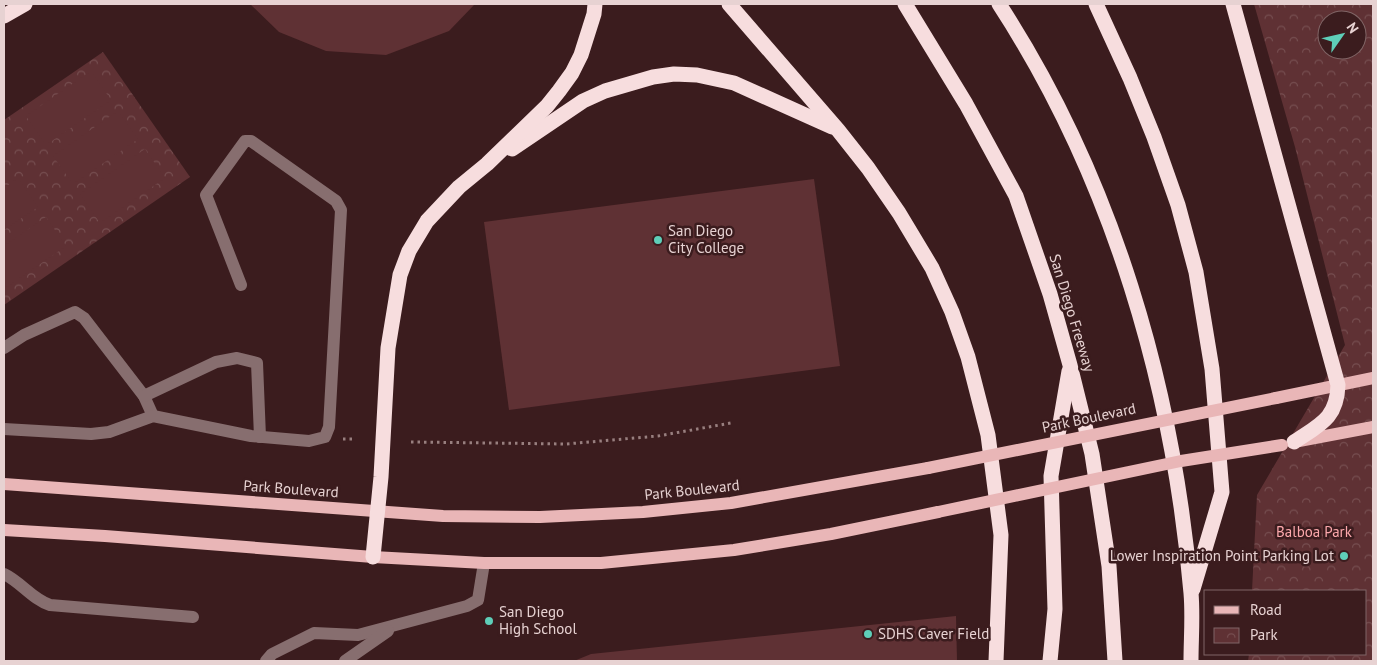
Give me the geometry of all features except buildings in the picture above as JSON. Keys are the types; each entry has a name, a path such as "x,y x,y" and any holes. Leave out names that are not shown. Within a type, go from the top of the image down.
{"highway":[{"path":"4,16 25,4"},
{"path":"373,557 378,512 388,348 400,275 409,251 426,221 547,106 572,73 581,55 594,14 595,4"},
{"path":"729,4 838,130 868,168 900,214 932,268 952,312 968,358 988,435 1001,535 996,661"},
{"name":"San Diego Freeway","path":"905,4 966,104 1016,196 1050,294 1092,454 1109,566 1115,661"},
{"path":"999,4 1016,30 1042,78 1093,183 1117,242 1139,309 1171,447 1182,519 1191,595 1191,661"},
{"path":"1096,4 1130,78 1154,137 1178,205 1196,272 1212,369 1222,492 1191,595"},
{"path":"1233,4 1338,385 1338,399 1334,411 1326,420 1288,443"},
{"path":"487,164 583,101 605,90 636,81 674,74 697,75 734,83 838,130"},
{"path":"1050,661 1055,608 1051,476 1070,365"}],"main road":[{"name":"Park Boulevard","path":"4,484 443,516 540,517 643,512 731,503 928,468 1373,378"},
{"path":"4,530 373,557 484,563 601,563 734,550 831,534 1181,462 1373,427"}],"lane":[{"path":"4,428 91,434 109,432 153,416 260,436 309,441 325,437 330,427 341,210 336,201 251,141 245,141 240,147 206,195 242,285"},
{"path":"4,348 24,335 75,312 84,318 144,396 153,416"},
{"path":"144,396 216,362 237,358 257,363 260,436"},
{"path":"266,661 272,654 314,633 358,635 467,606 478,600 484,563"},
{"path":"4,574 18,582 39,601 50,605 193,616"},
{"path":"345,661 396,625"}],"path":[{"path":"411,442 566,444 658,436 731,423"}],"green space":[{"path":"250,4 475,4 449,31 386,55 326,51 279,32"},
{"name":"Balboa Park","path":"1254,4 1373,4 1373,661 1248,661 1249,655 1367,655 1367,590 1252,590 1257,495 1345,345 1295,147"},
{"path":"103,52 190,177 4,305 4,120"},
{"path":"91,71 111,100 46,145 26,116"},
{"path":"118,111 138,139 73,184 53,156"},
{"path":"145,149 165,178 100,223 80,194"},
{"path":"18,178 38,207 4,230 4,188"},
{"path":"814,179 840,366 509,410 484,222"},
{"path":"46,217 66,246 4,289 4,246"},
{"name":"SDHS Caver Field","path":"956,616 957,661 574,661 591,654"}],"place":[{"name":"San Diego City College","path":"658,240"},
{"name":"Lower Inspiration Point Parking Lot","path":"1344,556"},
{"name":"San Diego High School","path":"489,621"},
{"name":"SDHS Caver Field","path":"868,634"}]}
